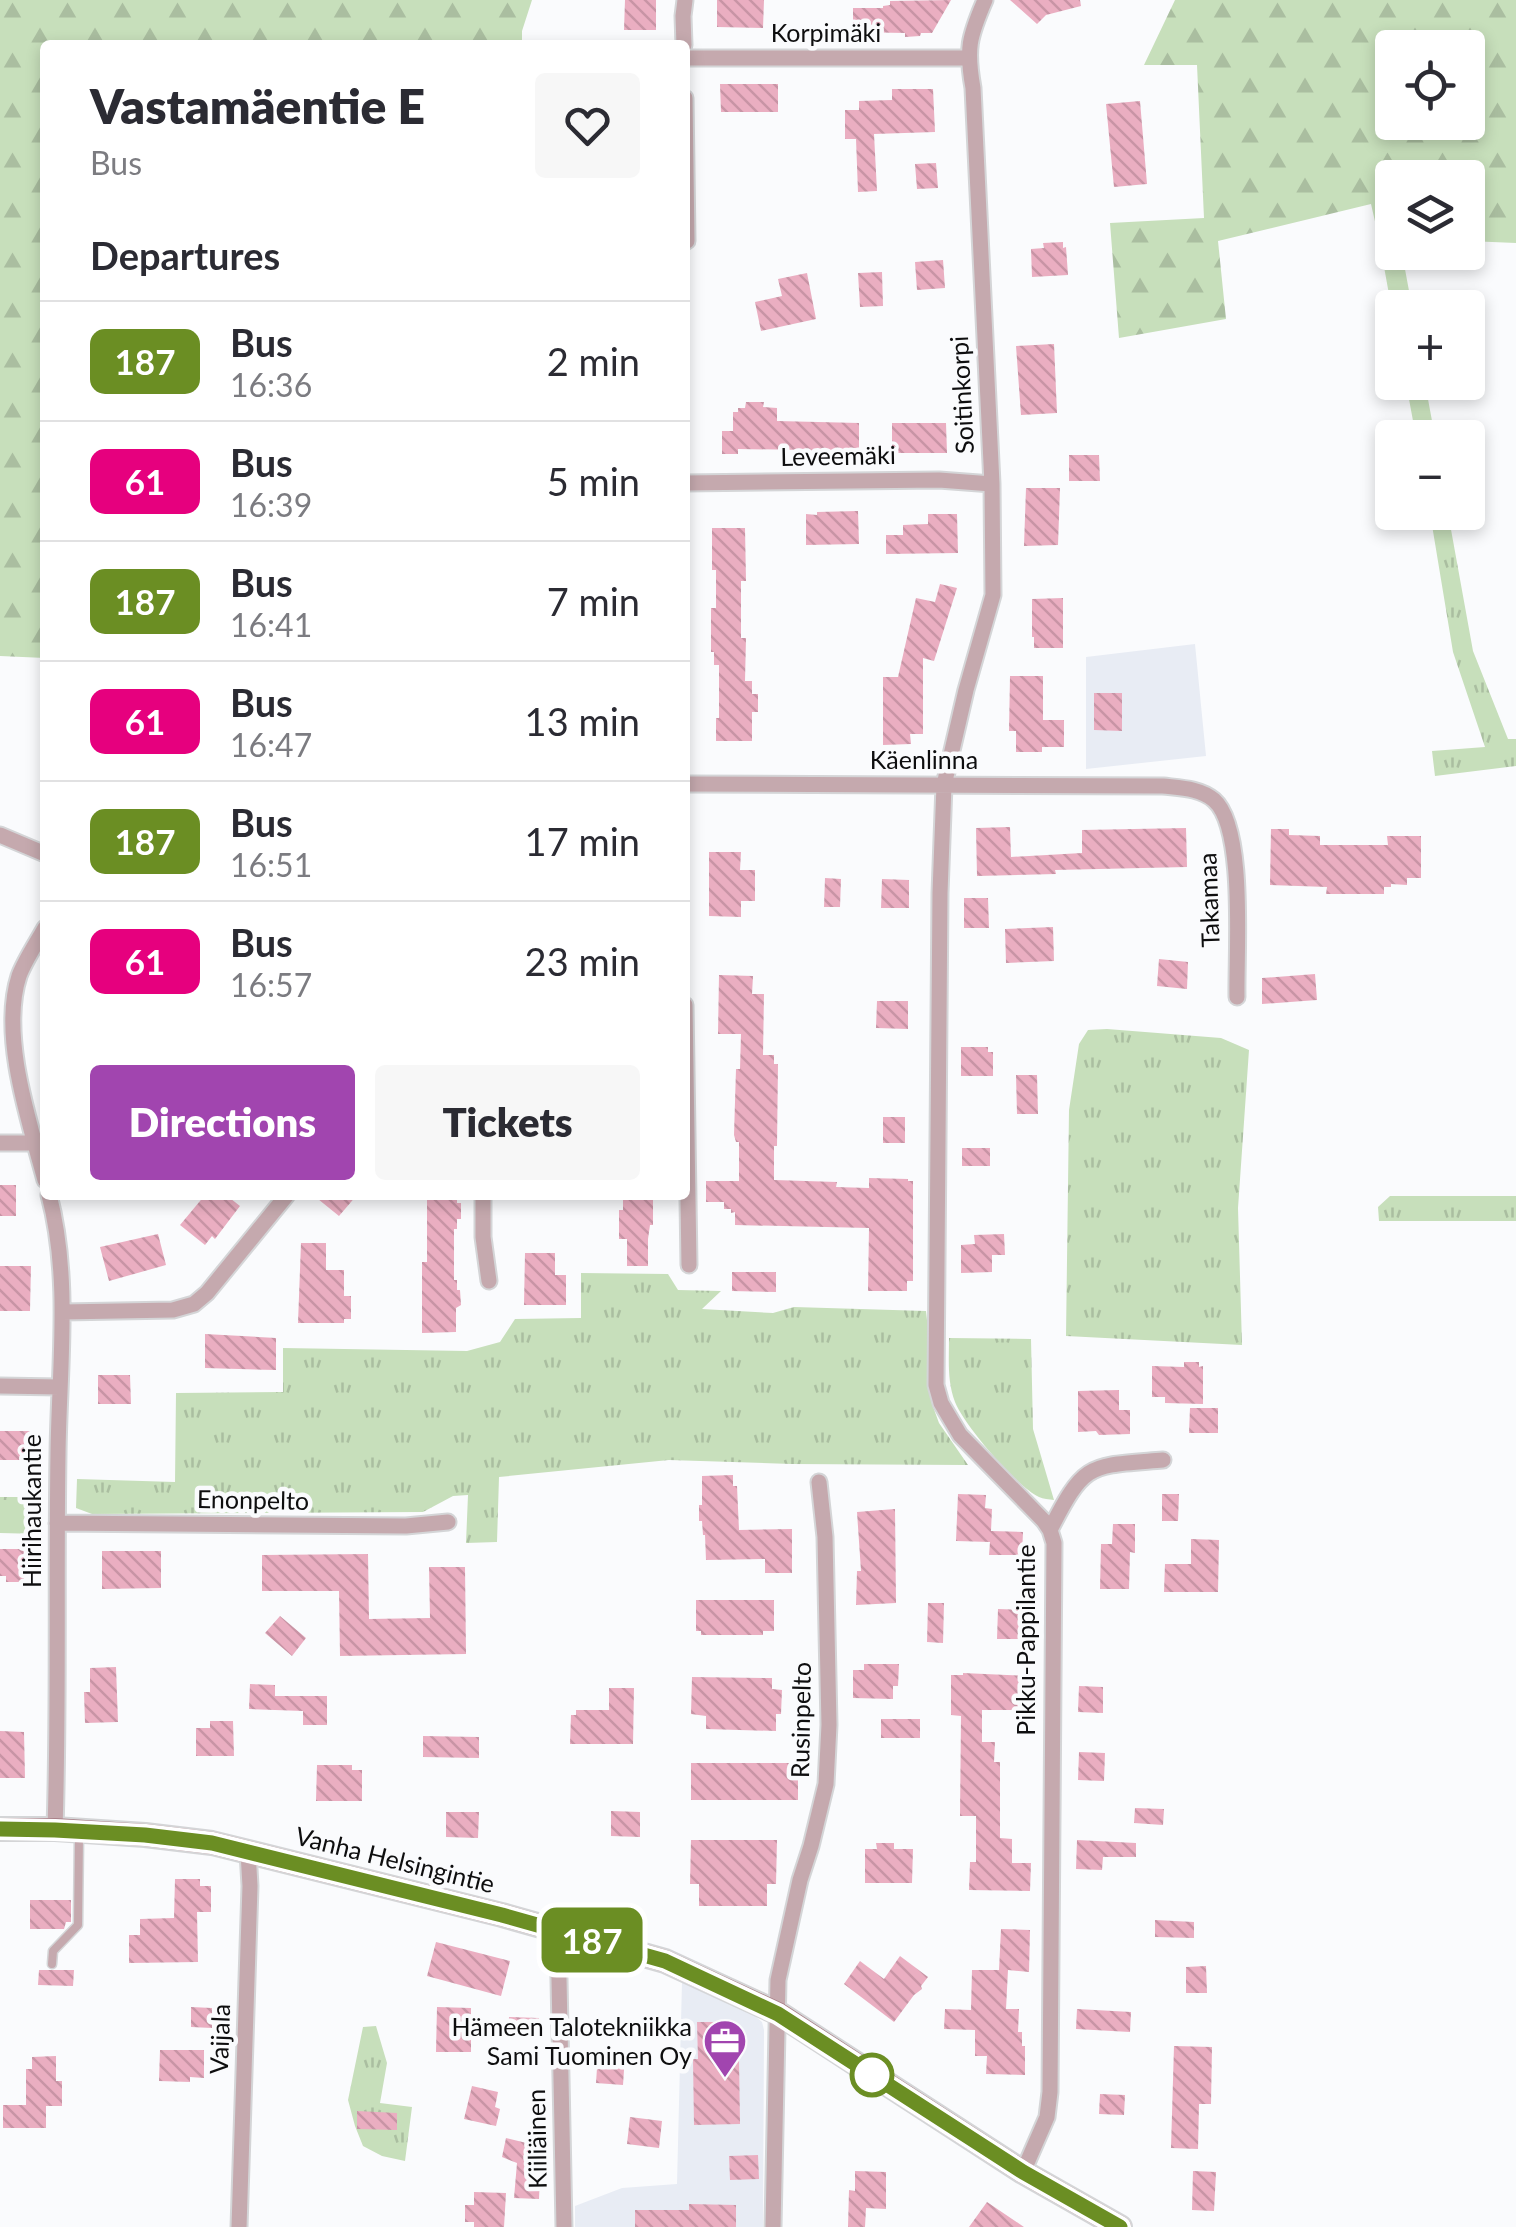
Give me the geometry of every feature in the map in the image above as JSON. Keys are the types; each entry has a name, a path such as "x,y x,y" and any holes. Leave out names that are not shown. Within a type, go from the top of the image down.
{"street":[{"path":"684,40 685,0"},
{"name":"Soitinkorpi","path":"944,784 992,595 992,484 968,58 970,34 985,0"},
{"name":"Korpimäki","path":"690,58 968,58"},
{"name":"Leveemäki","path":"690,483 939,480 992,484"},
{"name":"Käenlinna","path":"690,784 1163,786"},
{"name":"Pikku-Pappilantie","path":"944,784 936,1384 960,1435 1050,1530 1054,1544 1050,2092 1047,2117 1023,2172"},
{"name":"Takamaa","path":"1163,786 1190,789 1212,798 1230,827 1236,866 1237,998"},
{"path":"0,836 40,852"},
{"path":"40,937 18,978 9,1033 40,1162"},
{"path":"0,1143 35,1143"},
{"name":"Hiirihaukantie","path":"50,1200 56,1224 63,1312 58,1387 55,1830"},
{"path":"63,1312 174,1310 194,1304 283,1200"},
{"path":"483,1200 489,1280"},
{"path":"688,1200 689,1265"},
{"path":"0,1386 58,1387"},
{"path":"1050,1530 1069,1493 1087,1472 1110,1464 1163,1460"},
{"name":"Rusinpelto","path":"773,2227 778,1980 826,1784 828,1666 825,1537 819,1482"},
{"name":"Enonpelto","path":"57,1524 406,1526 448,1522"},
{"name":"Vanha Helsingintie","path":"0,1829 145,1835 212,1843 558,1930 665,1961 778,2014 1023,2172 1120,2227"},
{"name":"Vaijala","path":"239,2227 248,1852"},
{"name":"Kiiliäinen","path":"558,1930 564,2227"}],"lane":[{"path":"52,1964 53,1950 78,1925 79,1831"}],"shaded area":[{"path":"1195,644 1206,756 1086,769 1086,657"},
{"path":"682,1982 762,2022 763,2227 575,2227 575,2206 622,2188 677,2184"}],"green space":[{"path":"0,0 532,0 522,40 40,40 40,658 0,656"},
{"path":"1175,0 1516,0 1516,243 1485,242 1485,160 1375,160 1375,222 1371,204 1218,241 1226,319 1119,338 1110,223 1204,218 1197,65 1144,65"},
{"path":"1385,270 1405,270 1409,290 1388,290"},
{"path":"1409,400 1428,400 1432,420 1413,420"},
{"path":"1433,530 1451,530 1473,651 1508,739 1516,739 1516,766 1435,776 1432,751 1485,747 1453,652"},
{"path":"1088,1030 1221,1038 1249,1050 1238,1208 1242,1345 1066,1336 1069,1110 1079,1044"},
{"path":"1390,1196 1516,1196 1516,1221 1379,1221 1378,1207"},
{"path":"581,1273 668,1274 678,1290 721,1291 702,1309 773,1313 794,1307 926,1311 931,1401 939,1423 968,1465 669,1460 499,1477 497,1542 466,1543 468,1495 453,1496 423,1512 92,1514 76,1508 77,1479 175,1482 176,1393 283,1392 283,1348 467,1351 500,1342 515,1319 581,1318"},
{"path":"949,1338 1031,1339 1033,1429 1054,1500 1039,1497 1017,1481 960,1412 951,1386"},
{"path":"0,1497 40,1497 39,1534 0,1533"},
{"path":"376,2026 387,2063 380,2103 412,2107 405,2161 382,2156 363,2146 348,2100 363,2027"}],"building":[{"path":"625,0 656,0 656,30 624,30"},
{"path":"717,0 764,0 763,28 717,27"},
{"path":"951,0 932,33 905,37 905,33 853,32 853,8 883,8 890,1"},
{"path":"1010,0 1080,0 1081,6 1046,15 1037,24"},
{"path":"720,84 778,84 778,112 721,112"},
{"path":"892,89 933,89 935,132 874,134 877,191 858,192 856,139 845,139 845,110 859,110 859,101 892,100"},
{"path":"1140,101 1147,184 1114,187 1106,104"},
{"path":"936,163 938,188 917,189 915,164"},
{"path":"1063,242 1068,275 1032,277 1031,249 1044,248 1043,243"},
{"path":"943,260 945,288 917,290 915,262"},
{"path":"882,272 883,306 860,307 858,273"},
{"path":"807,273 816,319 761,331 755,302 782,296 778,279"},
{"path":"1054,344 1057,413 1021,415 1016,346"},
{"path":"746,402 764,402 763,407 777,408 777,421 859,423 859,456 738,449 738,454 722,454 722,431 733,431 733,412 745,408"},
{"path":"892,423 946,423 947,453 892,453"},
{"path":"1069,455 1099,455 1100,481 1069,481"},
{"path":"1026,488 1060,488 1058,545 1024,546"},
{"path":"858,511 859,544 806,545 806,514"},
{"path":"928,514 957,514 958,553 886,554 886,535 903,535 903,525 928,524"},
{"path":"712,528 745,528 741,638 746,638 745,681 752,681 752,694 758,694 758,712 752,712 752,741 716,741 719,665 714,665 711,652 711,608 716,608"},
{"path":"940,584 957,588 934,661 923,658 923,734 910,734 911,744 883,745 883,677 898,677 916,598 935,602"},
{"path":"1063,598 1063,648 1034,648 1032,599"},
{"path":"1010,676 1043,676 1043,720 1064,720 1064,747 1016,752 1016,731 1009,731"},
{"path":"1094,693 1122,693 1122,731 1094,730"},
{"path":"1010,827 1011,857 1082,853 1082,830 1186,828 1187,867 977,876 976,828"},
{"path":"1271,829 1289,829 1289,835 1320,836 1320,845 1388,845 1387,836 1421,836 1421,878 1407,878 1407,885 1384,887 1384,894 1326,894 1327,887 1270,885"},
{"path":"709,852 741,852 740,870 755,870 755,901 741,901 741,917 709,916"},
{"path":"825,878 841,879 840,907 824,907"},
{"path":"882,879 909,880 909,908 881,908"},
{"path":"964,898 988,898 989,928 964,928"},
{"path":"1053,927 1054,961 1006,963 1005,929"},
{"path":"1159,959 1188,962 1187,989 1157,986"},
{"path":"1315,974 1317,1000 1262,1004 1262,978"},
{"path":"719,975 753,976 752,994 764,994 763,1055 774,1055 774,1064 778,1064 774,1180 837,1182 836,1187 869,1188 869,1178 913,1181 913,1281 907,1281 907,1291 868,1291 869,1228 735,1225 735,1212 724,1209 724,1202 706,1202 706,1181 739,1181 739,1142 734,1135 741,1034 718,1034"},
{"path":"877,1001 908,1001 908,1029 876,1028"},
{"path":"961,1047 988,1047 988,1052 993,1052 993,1076 961,1076"},
{"path":"1016,1075 1037,1075 1038,1114 1017,1114"},
{"path":"883,1117 905,1117 905,1143 883,1143"},
{"path":"962,1148 990,1148 990,1166 962,1166"},
{"path":"0,1185 16,1185 16,1216 0,1216"},
{"path":"201,1200 232,1200 240,1206 215,1239 212,1236 205,1245 180,1225"},
{"path":"319,1200 353,1200 339,1216"},
{"path":"427,1200 457,1200 461,1203 461,1219 457,1219 454,1229 454,1280 460,1290 461,1305 456,1308 456,1332 422,1333 422,1262 427,1262"},
{"path":"623,1200 653,1200 648,1266 627,1266 627,1239 619,1239 619,1210 623,1210"},
{"path":"158,1234 166,1265 109,1281 100,1247"},
{"path":"1004,1234 1005,1255 992,1255 992,1272 961,1273 961,1245 975,1244 974,1235"},
{"path":"301,1243 326,1243 326,1270 344,1270 344,1296 351,1296 351,1319 344,1319 344,1323 298,1323"},
{"path":"525,1253 555,1253 555,1275 566,1275 566,1305 524,1305"},
{"path":"0,1266 31,1266 30,1311 0,1311"},
{"path":"732,1272 776,1272 776,1292 732,1291"},
{"path":"205,1334 276,1338 276,1370 205,1368"},
{"path":"1184,1362 1199,1362 1199,1367 1203,1366 1203,1404 1165,1403 1165,1397 1152,1397 1152,1366 1184,1367"},
{"path":"98,1375 130,1375 131,1404 98,1404"},
{"path":"1119,1390 1119,1410 1130,1410 1130,1434 1078,1432 1078,1391"},
{"path":"1190,1408 1218,1408 1218,1433 1189,1433"},
{"path":"0,1431 31,1431 31,1460 0,1460"},
{"path":"733,1475 739,1530 792,1529 792,1573 765,1573 765,1559 706,1560 705,1535 699,1521 702,1476"},
{"path":"958,1494 986,1495 985,1508 992,1509 991,1531 1023,1532 1022,1555 989,1555 990,1542 956,1541"},
{"path":"1162,1494 1179,1494 1178,1521 1162,1521"},
{"path":"895,1509 896,1603 856,1605 857,1571 861,1571 857,1512"},
{"path":"1113,1524 1135,1524 1129,1589 1100,1589 1101,1544 1112,1544"},
{"path":"1191,1539 1219,1540 1218,1592 1164,1592 1165,1564 1191,1564"},
{"path":"0,1549 24,1549 24,1582 6,1582 6,1576 0,1576"},
{"path":"102,1551 161,1551 161,1588 102,1589"},
{"path":"368,1554 369,1619 430,1618 429,1567 465,1567 466,1654 340,1656 339,1591 262,1591 262,1555"},
{"path":"696,1600 774,1600 774,1631 763,1631 763,1635 701,1635 701,1631 696,1631"},
{"path":"928,1603 944,1603 943,1643 927,1642"},
{"path":"998,1609 1029,1610 1029,1639 997,1639"},
{"path":"280,1616 306,1638 292,1656 265,1633"},
{"path":"864,1664 899,1664 893,1699 853,1698 853,1670 864,1670"},
{"path":"116,1667 118,1722 85,1723 84,1692 90,1692 90,1668"},
{"path":"951,1675 1030,1676 1030,1710 982,1710 982,1742 995,1742 994,1762 1000,1762 1000,1838 1012,1839 1012,1863 1031,1863 1030,1891 969,1890 970,1862 976,1862 976,1816 960,1816 961,1716 951,1715"},
{"path":"692,1677 772,1678 772,1689 782,1690 776,1731 706,1729 706,1716 691,1714"},
{"path":"250,1684 275,1685 275,1696 327,1696 327,1725 303,1725 303,1711 249,1709"},
{"path":"1079,1686 1103,1687 1103,1713 1078,1712"},
{"path":"609,1688 634,1688 633,1744 570,1744 571,1715 576,1715 576,1710 609,1710"},
{"path":"881,1719 920,1719 920,1738 881,1738"},
{"path":"210,1721 233,1721 234,1756 196,1756 196,1728 210,1728"},
{"path":"0,1731 24,1732 25,1778 0,1778"},
{"path":"423,1736 479,1737 479,1758 423,1757"},
{"path":"1079,1752 1105,1753 1104,1781 1078,1780"},
{"path":"691,1763 798,1763 798,1800 691,1800"},
{"path":"317,1765 352,1765 352,1770 362,1770 362,1801 316,1801"},
{"path":"1135,1808 1164,1809 1163,1825 1134,1823"},
{"path":"611,1811 640,1812 640,1837 611,1836"},
{"path":"446,1812 479,1812 478,1838 446,1837"},
{"path":"691,1840 777,1840 776,1884 767,1884 767,1906 699,1906 699,1884 690,1884"},
{"path":"1077,1840 1136,1843 1136,1857 1103,1857 1102,1870 1076,1869"},
{"path":"876,1843 894,1843 894,1849 913,1849 912,1883 865,1883 865,1849 877,1849"},
{"path":"175,1879 200,1879 200,1886 211,1886 211,1912 197,1912 198,1962 129,1963 129,1935 140,1935 140,1919 174,1918"},
{"path":"30,1900 71,1900 71,1922 66,1922 64,1929 30,1929"},
{"path":"1155,1920 1194,1922 1194,1938 1155,1937"},
{"path":"1001,1929 1030,1930 1029,1972 1008,1970 1006,2009 1019,2009 1018,2032 1022,2032 1025,2046 1025,2075 986,2074 987,2056 975,2056 975,2030 944,2029 945,2009 971,2010 972,1970 999,1970"},
{"path":"436,1942 510,1961 501,1996 427,1976"},
{"path":"900,1956 928,1977 894,2022 844,1984 860,1961 884,1979"},
{"path":"1206,1966 1207,1993 1186,1993 1186,1967"},
{"path":"39,1970 74,1970 73,1986 38,1985"},
{"path":"191,2007 212,2008 212,2028 191,2027"},
{"path":"437,2007 471,2008 471,2052 436,2052"},
{"path":"1077,2009 1131,2012 1130,2032 1076,2029"},
{"path":"509,2017 539,2018 539,2037 508,2037"},
{"path":"697,2022 731,2022 732,2059 739,2059 740,2124 694,2125"},
{"path":"1174,2046 1212,2047 1211,2104 1199,2104 1198,2149 1171,2148"},
{"path":"160,2050 204,2050 204,2078 190,2077 190,2082 159,2081"},
{"path":"598,2053 625,2055 623,2085 596,2083"},
{"path":"56,2056 62,2106 46,2106 46,2128 3,2128 3,2105 26,2105 26,2069 32,2069 32,2057"},
{"path":"472,2086 498,2092 496,2126 464,2119"},
{"path":"1100,2094 1125,2095 1124,2115 1099,2114"},
{"path":"357,2111 397,2113 397,2130 357,2129"},
{"path":"630,2117 662,2121 659,2148 627,2144"},
{"path":"506,2138 547,2148 539,2199 514,2198 517,2163 502,2157"},
{"path":"758,2155 759,2179 730,2180 729,2156"},
{"path":"855,2171 886,2172 886,2209 866,2208 865,2227 848,2227 849,2190 855,2191"},
{"path":"1193,2171 1216,2172 1214,2211 1192,2210"},
{"path":"474,2192 506,2193 504,2227 474,2227 474,2222 465,2222 465,2205 474,2205"},
{"path":"987,2202 1024,2227 969,2227"},
{"path":"689,2204 736,2205 736,2227 635,2227 635,2210 689,2210"}],"bus line":[{"name":"187","path":"0,1829 145,1835 212,1843 502,1915 665,1961 778,2014 1023,2172 1120,2227"}],"place":[{"name":"Hämeen Talotekniikka Sami Tuominen Oy","path":"725,2079"}]}
